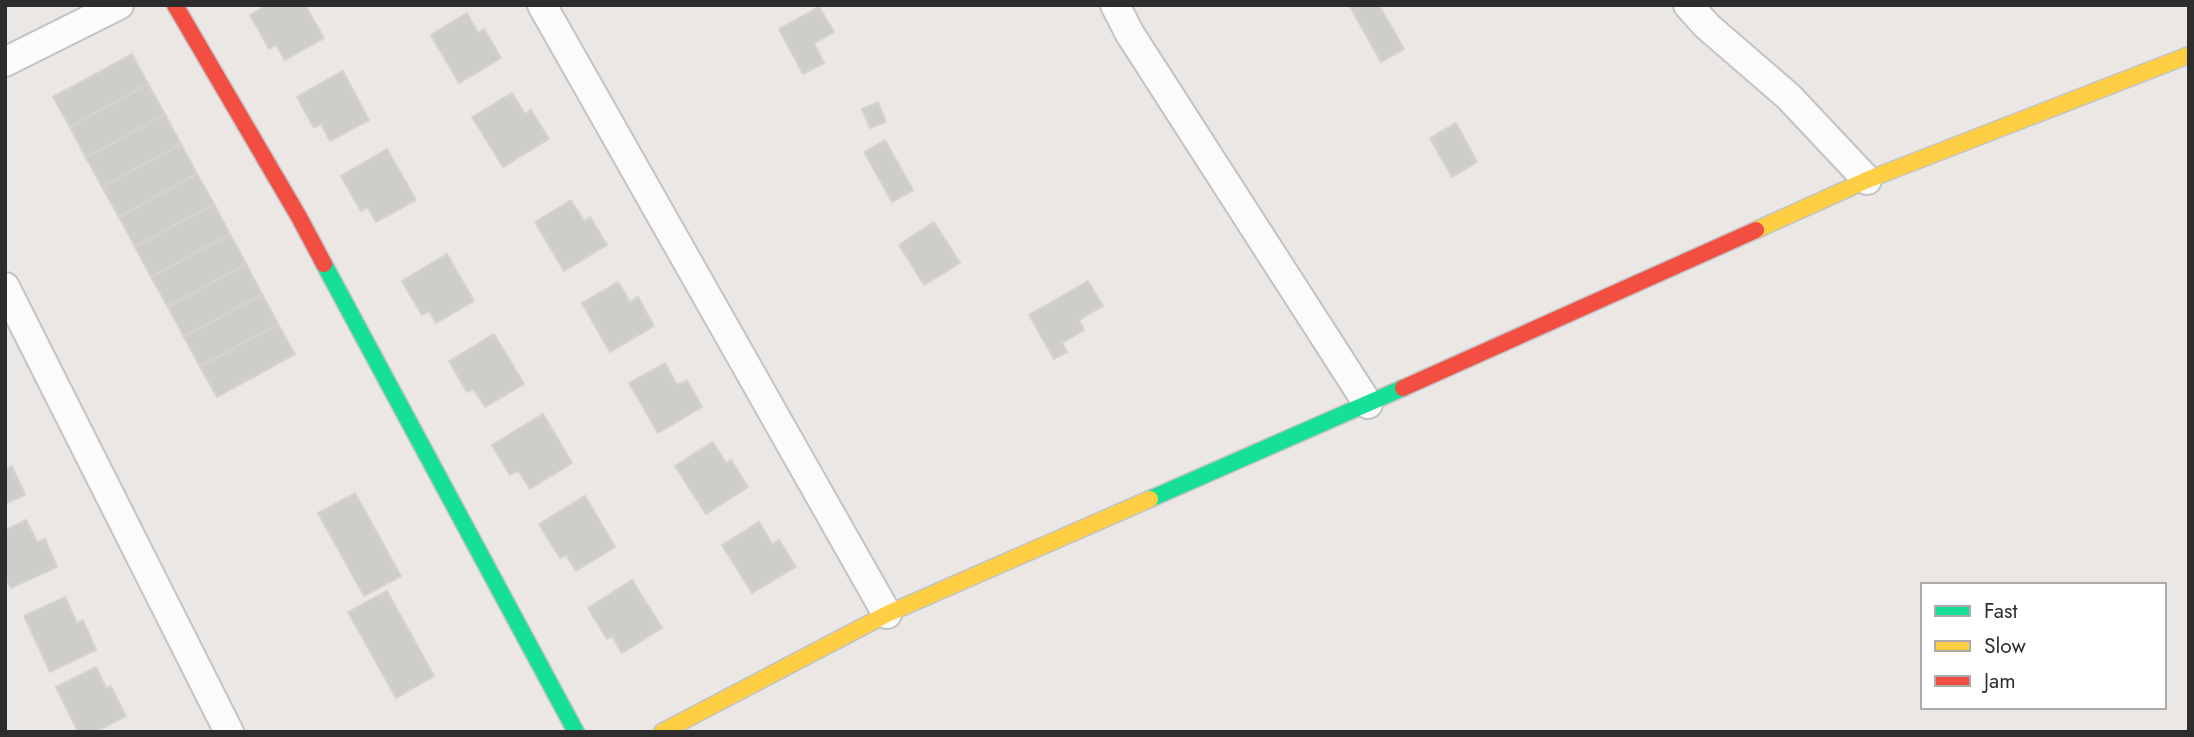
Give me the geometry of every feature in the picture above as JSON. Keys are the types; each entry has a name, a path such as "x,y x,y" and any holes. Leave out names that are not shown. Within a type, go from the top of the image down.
{"street":[{"path":"5,62 119,5"},
{"path":"175,5 299,217 576,732"},
{"path":"542,5 887,614"},
{"path":"1115,5 1130,34 1368,404"},
{"path":"1688,5 1707,26 1789,97 1867,180"},
{"path":"662,732 887,614 1368,404 1867,180 2189,55"},
{"path":"5,287 229,732"}],"building":[{"path":"267,5 305,5 324,38 285,60 276,45 269,49 250,15"},
{"path":"1349,5 1379,5 1404,49 1381,62"},
{"path":"819,7 834,32 814,43 824,63 803,74 779,29"},
{"path":"467,13 478,33 484,29 501,58 459,83 431,35"},
{"path":"132,54 148,84 70,127 53,97"},
{"path":"343,71 369,120 330,141 321,124 314,128 297,97"},
{"path":"148,84 165,114 86,158 70,127"},
{"path":"512,93 525,114 531,110 549,139 503,167 472,117"},
{"path":"878,102 886,122 870,128 862,109"},
{"path":"165,114 181,144 102,187 86,158"},
{"path":"1456,123 1477,162 1452,177 1430,138"},
{"path":"885,140 913,190 892,202 864,152"},
{"path":"181,144 197,174 119,217 102,187"},
{"path":"387,149 416,200 376,222 367,207 361,211 341,176"},
{"path":"197,174 214,204 135,247 119,217"},
{"path":"571,200 584,221 590,217 607,245 564,271 535,222"},
{"path":"214,204 230,234 151,277 135,247"},
{"path":"934,222 960,263 924,285 899,245"},
{"path":"230,234 246,264 168,307 151,277"},
{"path":"447,254 474,301 436,323 429,311 422,315 402,281"},
{"path":"246,264 262,294 184,337 168,307"},
{"path":"1088,281 1103,306 1079,320 1084,330 1062,343 1067,352 1054,359 1029,315"},
{"path":"618,282 630,302 638,297 654,326 610,352 582,303"},
{"path":"262,294 278,324 200,367 184,337"},
{"path":"278,324 295,354 217,397 200,367"},
{"path":"494,334 524,384 485,407 473,389 467,392 449,361"},
{"path":"665,363 677,385 687,380 702,407 658,433 629,383"},
{"path":"543,414 572,463 530,489 518,471 510,475 492,445"},
{"path":"713,442 726,463 731,460 748,487 706,514 675,466"},
{"path":"12,466 25,495 5,504 5,470"},
{"path":"355,493 401,576 364,596 318,513"},
{"path":"585,496 615,547 576,571 566,555 560,558 539,524"},
{"path":"26,520 37,542 45,539 57,567 11,588 5,577 5,530"},
{"path":"759,522 772,544 779,540 796,567 752,593 722,545"},
{"path":"632,580 662,628 622,653 612,636 607,639 588,608"},
{"path":"387,591 434,676 396,698 348,612"},
{"path":"65,597 77,623 83,620 96,650 50,672 24,616"},
{"path":"96,667 106,688 111,686 126,716 95,732 78,732 56,687"}],"traffic: fast":[{"path":"324,264 576,732"},
{"path":"1150,499 1403,388"}],"traffic: slow":[{"path":"1756,230 1867,180 2189,55"},
{"path":"662,732 887,614 1150,499"}],"traffic: jam":[{"path":"175,5 324,264"},
{"path":"1403,388 1756,230"}]}
